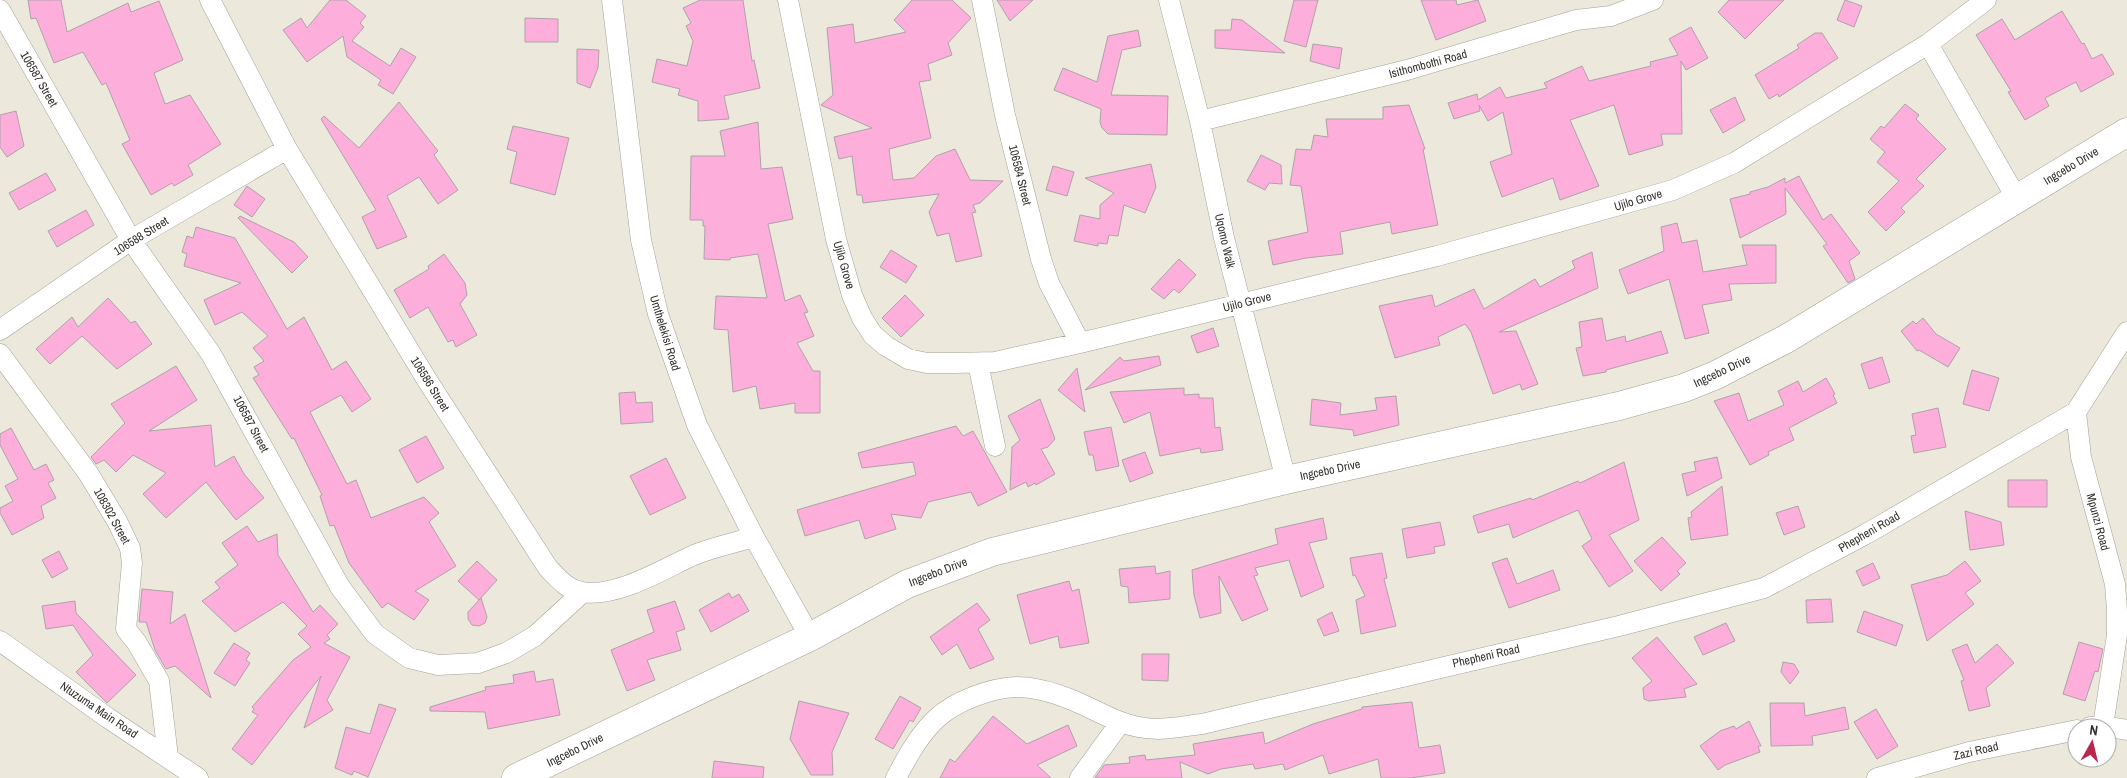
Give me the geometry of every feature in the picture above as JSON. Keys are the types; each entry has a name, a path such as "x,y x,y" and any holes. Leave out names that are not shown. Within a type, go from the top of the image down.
{"main road":[{"name":"Ingcebo Drive","path":"516,778 810,637 907,584 992,552 1286,480 1619,406 1684,388 1716,375 1786,339 2127,132"}],"street":[{"name":"106586 Street","path":"210,0 287,149 427,380 548,568 569,588 583,592"},
{"name":"Umthelekisi Road","path":"612,0 641,240 667,342 697,425 754,537 810,637"},
{"name":"Ujilo Grove","path":"788,0 836,240 852,295 862,318 873,335 886,346 908,358 927,363 994,362 1080,343 1437,256 1673,190 1734,163 1928,44 1986,0"},
{"name":"106584 Street","path":"982,0 1005,115 1040,259 1049,283 1080,343"},
{"name":"Uqomo Walk","path":"1169,0 1200,122 1240,304 1286,480"},
{"name":"Isithombothi Road","path":"1200,122 1414,68 1576,20 1611,16 1653,0"},
{"name":"106587 Street","path":"0,10 132,240 211,354 340,587 375,634 408,658 438,665 478,663 506,653 535,636 583,592"},
{"path":"1928,44 2017,199"},
{"name":"106588 Street","path":"0,330 132,240 287,149"},
{"path":"2076,412 2127,332"},
{"name":"108302 Street","path":"0,354 88,473 117,521 130,548 132,564 126,629 137,643 159,680 168,757"},
{"path":"978,363 995,446"},
{"name":"Phepheni Road","path":"896,778 911,750 937,718 961,703 1002,689 1017,687 1046,692 1072,700 1120,723 1147,729 1202,724 1619,626 1764,588 1866,534 2076,412"},
{"name":"Mpunzi Road","path":"2076,412 2081,457 2115,584 2117,610 2117,635 2096,718"},
{"path":"583,592 606,591 643,579 696,554 754,537"},
{"name":"Ntuzuma Main Road","path":"0,642 198,778"},
{"path":"1080,778 1120,723"},
{"name":"Zazi Road","path":"1877,778 1969,752 2067,732"}],"building":[{"path":"28,0 61,0 67,32 128,3 131,12 159,1 183,60 154,73 165,104 190,95 221,144 188,165 193,175 174,186 172,183 151,195 122,144 130,140 106,83 102,85 83,52 54,63 36,18 31,19"},
{"path":"330,0 346,0 366,16 360,23 364,27 352,41 390,66 401,48 416,57 393,94 378,85 381,80 347,57 343,36 307,62 283,30 301,18 307,28"},
{"path":"700,0 743,0 752,61 754,60 760,88 724,96 729,119 698,121 698,101 678,95 680,89 652,82 657,59 687,66 693,41 686,26 691,23 683,8"},
{"path":"912,0 952,0 971,18 948,43 952,55 928,64 931,80 919,82 931,138 889,149 893,180 914,178 936,156 955,149 970,180 1003,181 980,203 973,205 976,212 972,213 982,256 956,262 949,233 937,236 929,212 939,194 863,203 862,195 857,195 852,156 839,159 834,137 872,128 821,105 833,95 827,28 853,24 855,43 906,32 894,20"},
{"path":"997,0 1033,0 1010,21"},
{"path":"1294,0 1318,0 1306,47 1284,41"},
{"path":"1421,0 1456,0 1457,5 1478,0 1486,21 1436,40"},
{"path":"1729,0 1784,0 1745,39 1718,12"},
{"path":"1845,0 1862,6 1854,27 1837,20"},
{"path":"2062,11 2082,44 2084,43 2092,59 2102,54 2114,74 2081,92 2076,82 2045,98 2049,106 2025,120 2008,92 2011,91 1976,35 2002,19 2015,40"},
{"path":"525,18 558,19 558,42 525,42"},
{"path":"1232,19 1242,20 1285,53 1215,48 1215,30 1231,30"},
{"path":"1691,27 1708,58 1686,70 1681,61 1682,134 1661,134 1663,145 1629,155 1614,105 1570,120 1599,186 1560,200 1553,178 1502,197 1490,162 1512,154 1503,112 1488,121 1479,105 1480,111 1454,119 1448,103 1477,94 1478,100 1500,87 1506,98 1547,88 1544,83 1582,66 1589,81 1651,66 1650,62 1678,55 1669,39"},
{"path":"1138,30 1141,46 1122,50 1111,95 1168,96 1167,135 1108,134 1102,128 1100,122 1101,109 1054,90 1063,68 1097,82 1108,36"},
{"path":"1815,33 1822,33 1838,58 1779,97 1778,94 1769,99 1755,75 1799,48 1797,45"},
{"path":"1313,44 1342,48 1339,69 1310,61"},
{"path":"577,49 599,50 598,68 590,88 577,83"},
{"path":"1735,97 1745,120 1723,133 1710,110"},
{"path":"399,102 438,151 434,155 458,190 438,204 419,177 387,196 407,237 377,249 362,217 376,210 321,119 324,116 359,148"},
{"path":"1905,104 1919,115 1916,119 1946,149 1916,179 1924,186 1901,208 1905,212 1886,231 1868,212 1899,181 1877,162 1885,152 1870,139 1881,126 1884,128"},
{"path":"1409,105 1425,149 1423,149 1438,225 1392,234 1390,222 1340,232 1343,254 1306,258 1273,265 1268,241 1308,232 1301,186 1290,185 1296,149 1311,150 1314,135 1328,137 1326,119 1383,119 1383,107"},
{"path":"16,111 24,146 7,157 0,147 0,115"},
{"path":"758,122 761,169 782,167 793,219 768,224 785,301 800,295 808,312 804,313 814,336 797,343 813,371 820,371 820,413 795,413 795,403 760,409 756,386 733,392 728,330 714,329 716,296 767,298 758,254 730,258 730,260 704,259 705,226 703,226 703,220 690,220 691,156 725,156 720,131"},
{"path":"513,126 569,138 555,195 510,183 517,152 507,149"},
{"path":"1261,155 1281,165 1282,184 1269,183 1265,190 1247,181"},
{"path":"1151,164 1156,187 1145,213 1124,205 1118,236 1109,235 1107,244 1098,243 1098,246 1074,241 1080,215 1100,219 1100,205 1114,193 1085,178"},
{"path":"1053,166 1074,172 1067,196 1046,190"},
{"path":"46,173 56,190 19,210 9,193"},
{"path":"1799,176 1823,220 1831,214 1860,253 1849,261 1855,279 1848,283 1823,246 1827,244 1785,188 1786,214 1740,238 1730,199 1750,194 1750,192 1768,187 1785,178 1785,183"},
{"path":"247,186 265,199 252,217 234,205"},
{"path":"86,210 94,225 57,247 48,231"},
{"path":"240,216 294,242 308,257 292,273 238,218"},
{"path":"1677,223 1682,243 1697,240 1703,272 1747,265 1742,245 1776,245 1776,283 1729,284 1732,300 1702,305 1709,333 1685,339 1669,279 1628,294 1619,270 1664,251 1661,227"},
{"path":"196,227 235,238 287,329 304,317 332,370 346,361 371,399 352,412 341,395 310,412 347,484 356,480 371,518 424,497 439,513 429,522 456,566 415,591 429,600 414,620 388,603 382,608 349,563 334,525 330,526 320,496 322,495 294,438 292,439 253,378 259,375 254,367 264,361 253,348 268,336 242,312 215,325 204,300 241,283 184,266 187,254 182,252 187,236 193,238"},
{"path":"891,250 917,266 906,283 880,267"},
{"path":"1592,252 1598,288 1499,332 1516,331 1538,384 1522,390 1520,384 1493,394 1471,332 1465,324 1438,337 1440,345 1395,358 1379,306 1432,295 1435,307 1474,289 1484,309 1535,279 1540,287 1575,268 1572,261"},
{"path":"444,254 465,283 467,295 460,304 477,335 456,347 453,340 448,342 428,307 410,318 394,290 429,269 428,266"},
{"path":"1179,259 1196,275 1179,293 1174,289 1164,299 1151,289"},
{"path":"905,295 924,315 901,337 882,318"},
{"path":"108,298 131,323 135,321 152,344 117,369 82,336 50,364 36,349 72,317 78,327"},
{"path":"1602,318 1606,341 1625,336 1626,342 1661,331 1668,353 1606,370 1606,372 1583,376 1576,348 1582,347 1579,322"},
{"path":"1923,318 1936,334 1960,348 1948,367 1919,350 1917,351 1901,331 1913,321 1916,324"},
{"path":"1213,328 1219,346 1197,353 1191,336"},
{"path":"1159,356 1161,365 1085,390 1120,357 1124,361"},
{"path":"1882,357 1890,382 1869,389 1861,364"},
{"path":"176,366 197,400 149,431 211,425 215,467 234,456 244,474 264,498 236,520 206,482 166,518 143,494 166,473 133,455 116,472 104,460 96,464 91,457 125,423 111,404"},
{"path":"1077,368 1085,412 1058,390"},
{"path":"1972,370 1999,378 1989,411 1963,404"},
{"path":"1826,378 1835,394 1833,395 1837,403 1789,428 1794,440 1768,452 1769,455 1750,465 1714,401 1739,393 1748,421 1784,405 1778,391 1798,381 1803,392"},
{"path":"1184,388 1184,395 1199,394 1199,398 1213,398 1215,428 1220,427 1223,450 1201,453 1200,448 1160,456 1150,412 1124,423 1110,392"},
{"path":"635,392 636,403 652,402 653,422 621,424 619,393"},
{"path":"1396,396 1399,425 1354,436 1353,430 1310,425 1312,399 1341,403 1340,415 1377,410 1375,398"},
{"path":"1040,399 1055,439 1048,447 1041,449 1055,474 1036,485 1035,483 1028,487 1026,482 1010,490 1012,447 1020,440 1008,416"},
{"path":"1938,408 1946,447 1914,453 1911,436 1916,435 1912,414"},
{"path":"956,426 963,436 973,431 1007,492 978,506 971,492 928,502 921,518 891,514 896,529 865,539 859,520 805,536 797,510 916,475 913,462 862,468 858,453"},
{"path":"1111,427 1119,466 1096,471 1093,455 1089,455 1084,432"},
{"path":"11,428 34,470 46,464 54,480 48,483 56,498 41,506 44,518 12,535 0,513 0,508 13,501 5,486 18,479 0,445 0,434"},
{"path":"426,436 444,468 417,483 399,450"},
{"path":"1145,452 1153,473 1130,482 1122,460"},
{"path":"1717,457 1722,478 1687,496 1682,474 1696,471 1694,462"},
{"path":"666,458 686,498 650,515 630,476"},
{"path":"1624,462 1639,520 1609,535 1633,571 1609,587 1582,546 1592,539 1578,510 1513,538 1509,524 1478,533 1473,516 1531,498 1532,500 1578,481 1580,483"},
{"path":"2008,480 2047,480 2047,507 2008,507"},
{"path":"1722,486 1728,535 1691,540 1688,518 1692,517 1691,512"},
{"path":"1798,506 1805,527 1784,535 1776,513"},
{"path":"1965,511 2001,522 2004,545 1970,550"},
{"path":"1323,518 1327,539 1309,543 1324,587 1301,597 1289,560 1255,568 1258,575 1254,576 1268,610 1242,621 1219,576 1221,613 1200,618 1194,595 1192,570 1278,544 1275,529"},
{"path":"1440,522 1445,545 1434,547 1435,553 1407,558 1402,529"},
{"path":"247,526 258,542 277,534 278,555 313,612 320,605 338,624 327,635 330,639 324,643 350,657 327,700 333,710 304,728 321,676 252,765 232,749 258,715 252,712 254,709 252,707 293,660 311,647 298,634 307,626 283,602 235,632 202,601 220,588 215,582 238,565 222,543"},
{"path":"1662,537 1686,563 1677,571 1680,574 1661,591 1634,561"},
{"path":"59,551 68,569 52,578 42,560"},
{"path":"1382,553 1387,578 1384,579 1396,626 1361,634 1356,600 1365,596 1355,575 1353,576 1350,558"},
{"path":"1507,558 1517,584 1553,570 1560,590 1509,608 1492,563"},
{"path":"477,561 497,580 479,600 458,581"},
{"path":"1965,561 1981,581 1965,593 1974,604 1927,641 1911,585 1947,575"},
{"path":"1873,563 1880,578 1863,586 1856,571"},
{"path":"1155,566 1156,574 1170,571 1170,599 1129,603 1128,587 1121,586 1119,569"},
{"path":"1069,581 1072,591 1079,589 1089,643 1060,648 1058,636 1030,644 1017,595"},
{"path":"142,589 173,592 170,624 185,614 211,698 175,666 166,669 155,650 146,622 139,622"},
{"path":"729,593 732,598 739,594 749,611 711,632 699,610"},
{"path":"481,598 487,617 485,623 479,626 472,625 468,619 468,612"},
{"path":"1831,599 1833,622 1807,623 1806,600"},
{"path":"75,601 76,613 136,675 107,703 76,672 93,655 73,625 46,629 42,606"},
{"path":"675,601 685,629 676,632 681,650 647,660 655,680 627,691 611,650 654,632 647,610"},
{"path":"977,603 990,620 978,629 994,659 970,669 957,644 942,655 930,637"},
{"path":"1864,611 1903,625 1896,646 1857,632"},
{"path":"1332,612 1339,631 1324,636 1317,620"},
{"path":"1726,623 1735,641 1703,655 1694,637"},
{"path":"1657,637 1697,684 1684,689 1686,697 1649,701 1644,699 1643,688 1652,681 1632,658"},
{"path":"2079,642 2103,649 2098,672 2095,671 2085,701 2063,694"},
{"path":"234,643 250,653 246,660 250,663 235,686 214,673"},
{"path":"1967,644 1975,663 1997,644 2014,663 1986,688 1990,706 1969,711 1961,681 1964,680 1952,650"},
{"path":"1142,654 1169,654 1168,681 1142,680"},
{"path":"1783,662 1794,664 1799,672 1790,684 1781,672"},
{"path":"534,671 536,682 553,679 560,715 488,729 485,712 430,711 430,707 486,690 485,687 514,683 513,675"},
{"path":"900,696 921,708 913,722 910,720 893,749 875,739"},
{"path":"799,701 849,713 832,752 833,775 811,775 790,739"},
{"path":"1412,702 1419,748 1440,745 1445,773 1411,778 1381,778 1378,759 1329,774 1323,755 1285,770 1283,764 1255,769 1253,764 1221,769 1208,774 1180,762 1182,778 1095,778 1104,765 1130,763 1129,757 1145,755 1146,760 1195,755 1193,744 1263,732 1265,744 1313,724 1362,709 1362,707"},
{"path":"1770,703 1804,703 1805,716 1845,707 1849,729 1812,736 1813,745 1771,746"},
{"path":"379,704 396,709 368,777 354,771 352,775 335,768 346,727 370,734"},
{"path":"1876,709 1898,746 1877,759 1854,722"},
{"path":"993,716 1027,744 1068,725 1077,746 1037,765 1051,778 940,778 950,759 955,762"},
{"path":"1749,721 1761,746 1758,746 1760,752 1725,765 1718,770 1700,746 1720,731 1734,726 1736,729"},
{"path":"714,761 764,767 763,778 712,778"}]}
